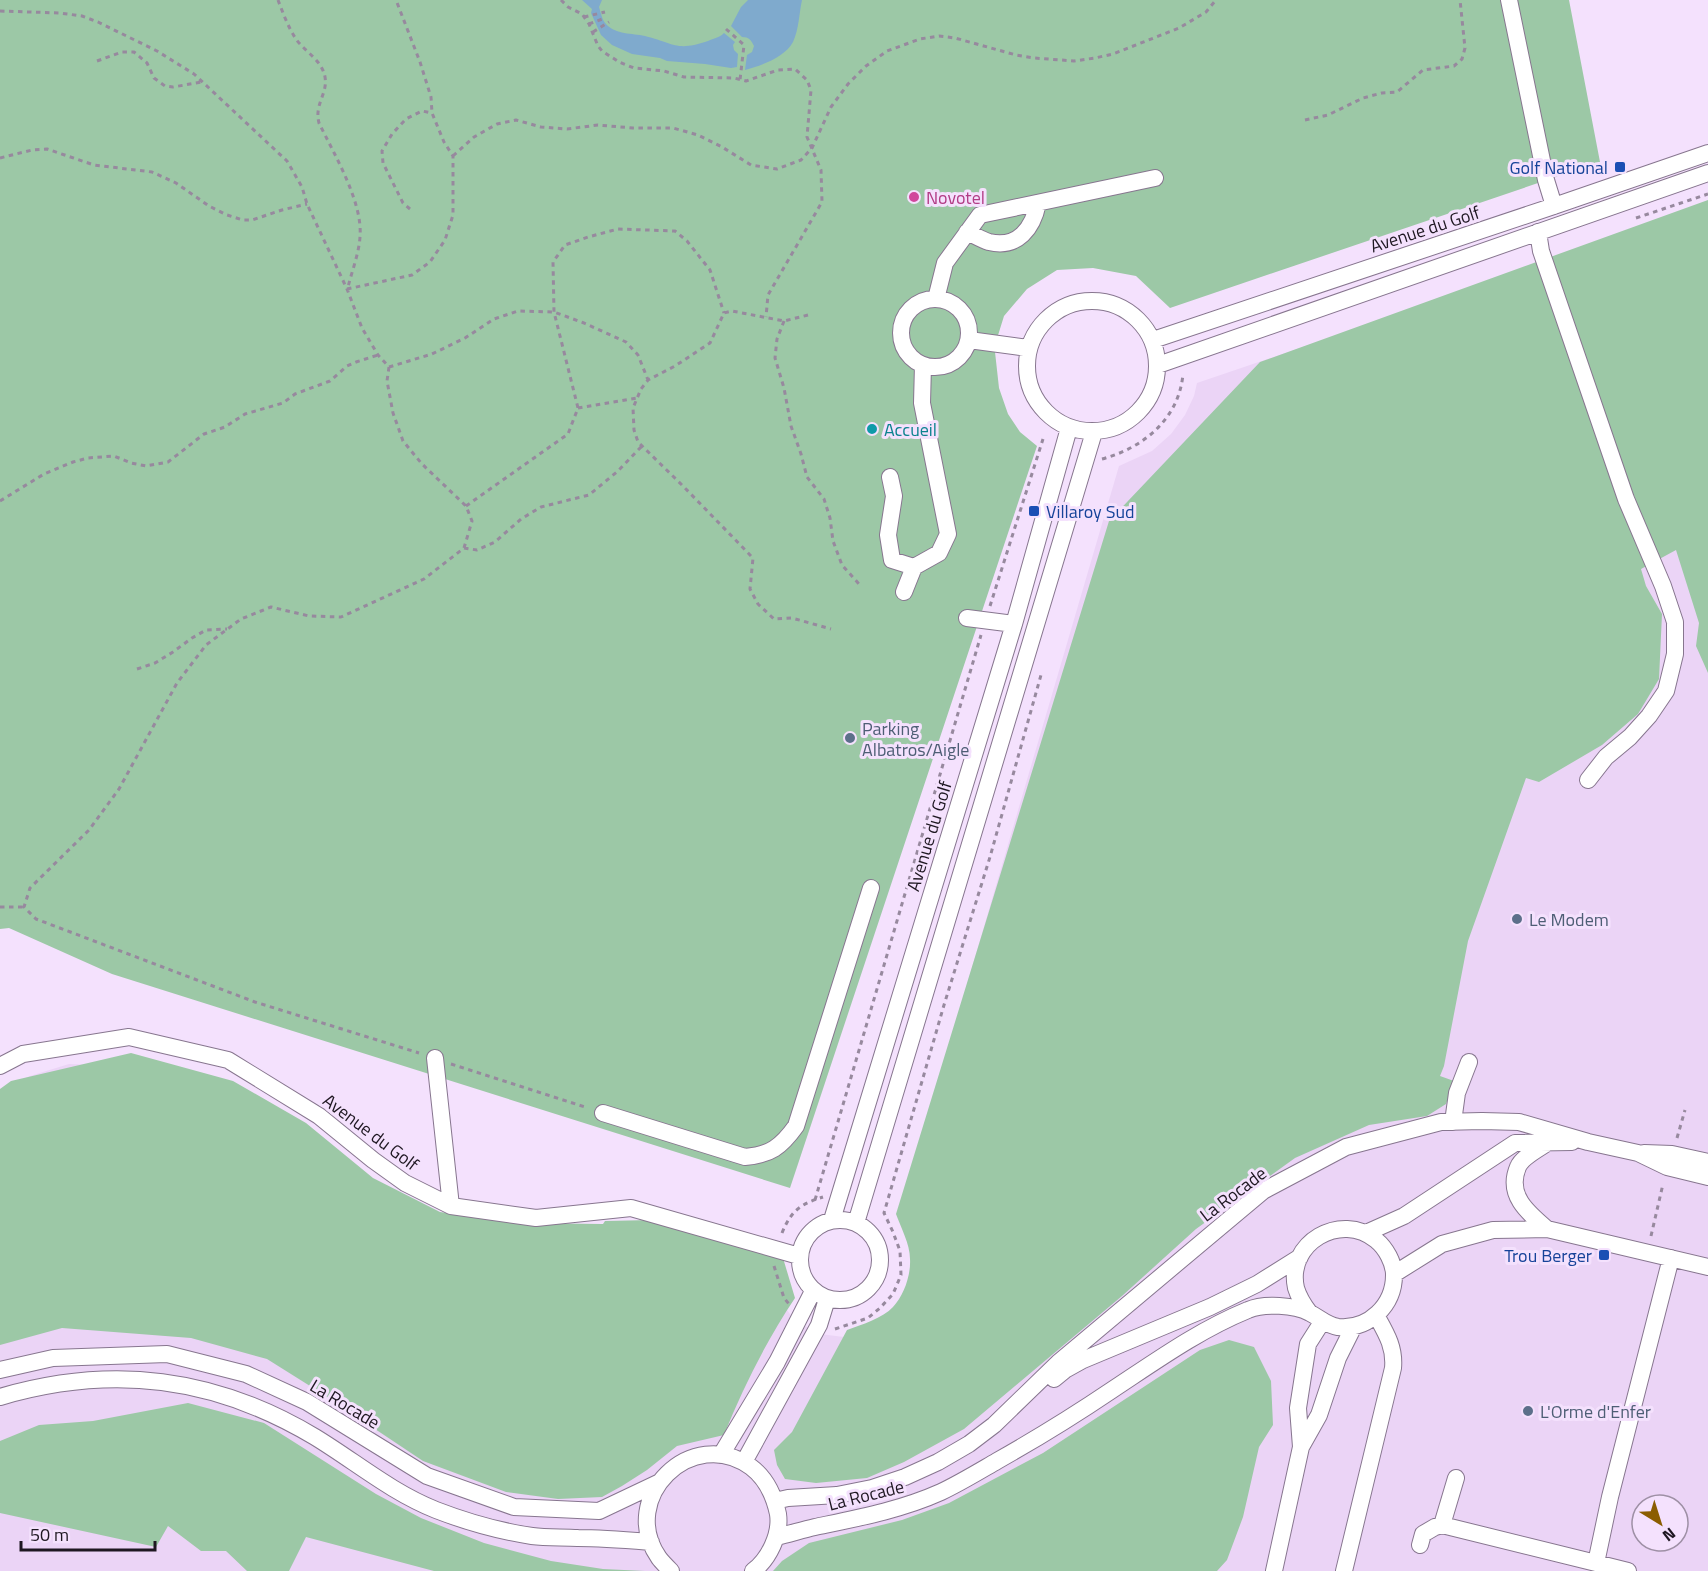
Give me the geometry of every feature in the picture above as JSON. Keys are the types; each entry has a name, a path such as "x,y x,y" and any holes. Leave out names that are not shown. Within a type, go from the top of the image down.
{"street":[{"path":"1509,0 1546,180 1554,206"},
{"name":"Avenue du Golf","path":"1153,340 1708,153"},
{"path":"1158,365 1708,173"},
{"path":"936,299 945,263 980,215 1155,178"},
{"path":"967,232 989,242 1009,243 1022,236 1034,220 1038,203"},
{"path":"1538,232 1541,251 1626,499 1676,622 1675,654 1666,691 1649,716 1606,757 1588,780"},
{"path":"936,299 955,304 968,320 969,340 960,358 942,367 923,365 908,354 901,336 904,318 917,304 936,299"},
{"path":"1101,301 1123,308 1141,321 1153,340 1158,365 1156,385 1140,411 1114,428 1094,432 1069,428 1052,418 1038,403 1029,385 1028,348 1041,325 1058,310 1079,302 1101,301"},
{"path":"969,340 1028,348"},
{"path":"904,592 914,567 939,553 948,534 922,403 923,365"},
{"name":"Avenue du Golf","path":"832,1220 1014,624 1069,428"},
{"path":"856,1222 1094,432"},
{"path":"890,477 894,496 888,535 892,560 914,567"},
{"path":"967,618 1014,624"},
{"path":"603,1113 745,1157 760,1156 773,1151 786,1140 796,1126 871,888"},
{"name":"Avenue du Golf","path":"0,1066 23,1054 129,1037 228,1060 319,1116 405,1183 451,1206 536,1218 631,1208 799,1256"},
{"path":"435,1058 451,1206"},
{"path":"1453,1122 1457,1092 1469,1062"},
{"name":"La Rocade","path":"994,1425 1058,1362 1263,1191 1346,1147 1441,1122 1519,1122 1638,1154 1667,1167 1708,1177"},
{"name":"La Rocade","path":"1366,1233 1404,1216 1515,1143 1588,1142"},
{"path":"1547,1143 1518,1165 1515,1185 1518,1200 1530,1216 1547,1229"},
{"name":"La Rocade","path":"1638,1154 1672,1154 1708,1162"},
{"path":"832,1220 856,1222 867,1230 879,1250 880,1264 876,1278 868,1289 856,1297 843,1301 820,1295 806,1283 800,1270 799,1256 803,1242 816,1227 832,1220"},
{"path":"1335,1229 1351,1229 1366,1233 1377,1240 1391,1261 1394,1274 1387,1304 1366,1322 1354,1326 1338,1327 1315,1317 1300,1300 1296,1286 1296,1271 1300,1257 1308,1244 1321,1234 1335,1229"},
{"path":"1394,1274 1442,1244 1493,1230 1547,1229 1708,1267"},
{"name":"La Rocade","path":"775,1501 788,1498 837,1496 906,1477 969,1444 1065,1370 1083,1360 1210,1307 1257,1284 1300,1257"},
{"path":"1596,1563 1610,1497 1671,1258"},
{"path":"721,1455 820,1295"},
{"path":"744,1462 819,1325 820,1295"},
{"name":"La Rocade","path":"776,1537 886,1512 918,1502 942,1491 1023,1446 1195,1336 1243,1312 1274,1305 1315,1317"},
{"path":"1344,1571 1393,1368 1392,1348 1376,1315"},
{"path":"1274,1571 1300,1447 1298,1408 1308,1344 1315,1317"},
{"path":"1300,1447 1319,1415 1338,1358 1354,1326"},
{"name":"La Rocade","path":"0,1370 53,1358 167,1354 246,1374 307,1402 428,1476 514,1507 599,1511 658,1484"},
{"path":"0,1397 48,1385 117,1378 189,1386 254,1405 275,1415 316,1438 401,1494 435,1510 467,1521 501,1531 535,1536 651,1542"},
{"path":"671,1571 659,1558 651,1542 647,1522 650,1502 658,1484 668,1472 679,1463 692,1457 707,1454 721,1455 744,1462 758,1472 769,1485 778,1519 776,1537 769,1554 753,1571"},
{"path":"1442,1525 1456,1478"},
{"path":"1420,1545 1423,1534 1442,1525 1628,1571"}],"path":[{"path":"278,0 297,41 322,69 325,89 316,115 355,201 360,238 347,289"},
{"path":"347,289 412,275 430,262 445,240 453,215 453,156 432,113 429,88 396,0"},
{"path":"561,0 568,7 582,14 602,51 634,68 664,71 684,77 734,78 746,81 787,69 795,69 804,75 811,90 807,137 821,171 822,202 768,295 766,317"},
{"path":"453,156 474,137 497,124 516,120 541,127 567,129 598,125 673,128 698,135 751,165 777,169 801,160 812,148 831,108 848,84 866,66 887,51 920,39 939,36 1034,58 1074,61 1095,58 1113,54 1179,28 1206,12 1216,0"},
{"path":"1305,120 1328,116 1363,98 1397,92 1423,70 1454,66 1462,59 1465,48 1460,0"},
{"path":"0,11 60,12 82,16 133,38 194,74 287,161 303,187 307,204 347,289 362,328 378,355 389,366"},
{"path":"584,17 605,12"},
{"path":"589,24 605,18"},
{"path":"593,32 609,22"},
{"path":"726,29 744,45 740,80"},
{"path":"97,61 122,52 134,52 147,63 154,78 165,86 173,87 202,82"},
{"path":"746,81 746,87"},
{"path":"410,209 403,203 383,163 382,151 392,134 406,119 422,111 432,113"},
{"path":"0,158 47,149 94,165 152,172 176,183 209,206 243,220 252,220 307,204"},
{"path":"466,506 568,434 578,408 554,312 553,262 565,245 618,229 675,231 687,241 710,270 724,314 710,343 675,366 648,380 641,388 633,408 634,430 638,442 753,558 750,588 758,604 774,619 792,618 831,629"},
{"path":"389,366 432,354 465,338 494,319 518,310 554,312 584,322 626,342 638,355 648,380"},
{"path":"724,314 732,311 784,321 808,315"},
{"path":"784,321 777,339 775,358 784,388 791,426 807,477 824,499 830,518 833,541 842,566 859,584"},
{"path":"0,501 44,474 88,458 114,456 131,464 146,466 168,462 204,434 225,427 245,414 283,403 295,394 330,381 347,366 378,355"},
{"path":"24,907 30,888 89,830 119,789 177,683 206,645 241,619 271,608 309,616 340,617 424,579 464,549 472,521 466,506 422,464 403,441 393,413 387,381 389,366"},
{"path":"1102,468 1104,458 1118,454 1145,440 1170,415 1182,385 1183,372"},
{"path":"578,408 637,398"},
{"path":"815,1200 986,620 1043,439"},
{"path":"464,549 477,550 495,542 521,519 541,507 589,495 618,471 642,446"},
{"path":"137,669 155,663 206,630 228,629"},
{"path":"828,1331 868,1318 893,1294 901,1275 900,1251 884,1213 944,1005 990,857 1043,666"},
{"path":"0,908 24,907 36,919 255,1002 603,1113"},
{"path":"782,1233 795,1209 831,1195"},
{"path":"772,1261 784,1298 793,1311"}],"shaded area":[{"path":"1708,209 1708,1571 0,1571 0,1089 30,1076 69,1064 140,1067 436,1224 768,1282 794,1320 820,1334 844,1337 885,1322 907,1290 912,1255 900,1213 1119,466 1152,451 1171,434 1185,415 1197,383"}],"green space":[{"name":"Golf National","path":"0,0 1569,0 1600,162 1170,308 1136,276 1093,268 1057,270 1027,289 1004,316 995,345 999,388 1008,414 1020,432 1037,446 790,1188 112,974 9,928 0,929"},
{"path":"1708,200 1708,673 1696,646 1699,623 1676,550 1641,569 1646,586 1662,614 1659,679 1638,714 1602,745 1539,782 1526,778 1468,941 1444,1066 1440,1076 1454,1081 1446,1104 1427,1116 1369,1125 1295,1158 1196,1229 1122,1296 964,1429 904,1462 867,1478 816,1483 785,1479 777,1465 774,1450 792,1432 847,1330 884,1315 897,1302 906,1284 910,1253 896,1214 1109,521 1260,362"},
{"path":"131,1053 233,1081 306,1123 373,1178 440,1212 515,1223 603,1224 605,1221 652,1220 783,1258 795,1298 756,1364 724,1435 677,1446 647,1470 602,1497 558,1499 506,1492 423,1461 267,1359 191,1338 62,1328 0,1345 0,1089 11,1081"},
{"path":"1229,1340 1254,1347 1271,1381 1273,1425 1259,1447 1243,1517 1227,1560 1217,1571 773,1571 782,1561 809,1543 902,1520 949,1503 1043,1453 1200,1350"},
{"path":"188,1403 264,1423 376,1494 421,1518 484,1543 551,1561 603,1569 645,1571 434,1571 306,1537 289,1571 247,1571 226,1551 201,1551 168,1526 156,1547 0,1513 0,1441 39,1425 93,1421"}],"water":[{"path":"582,0 602,0 599,7 603,18 606,24 614,30 675,45 689,46 708,41 724,33 735,42 733,45 738,54 737,67 667,61 632,54 612,45 601,35 591,13 592,9"},
{"path":"748,0 802,0 797,32 789,47 772,60 745,70 747,55 752,52 754,46 750,39 742,37 731,26 741,7"}],"place":[{"name":"Golf National","path":"1620,167"},
{"name":"Novotel","path":"914,197"},
{"name":"Accueil","path":"872,429"},
{"name":"Villaroy Sud","path":"1034,511"},
{"name":"Parking Albatros/Aigle","path":"850,738"},
{"name":"Le Modem","path":"1517,919"},
{"name":"Trou Berger","path":"1604,1255"},
{"name":"L'Orme d'Enfer","path":"1528,1411"}]}
